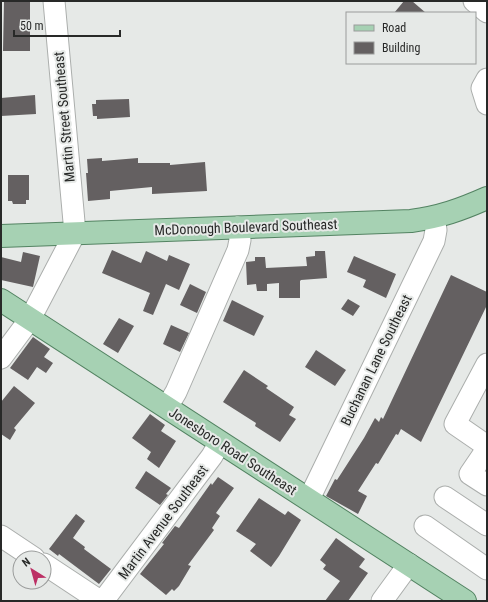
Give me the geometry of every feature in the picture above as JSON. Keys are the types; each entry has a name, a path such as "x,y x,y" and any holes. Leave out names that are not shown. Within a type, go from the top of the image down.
{"main road":[{"name":"McDonough Boulevard Southeast","path":"1,236 411,221 434,218 466,208 487,198"},
{"name":"Jonesboro Road Southeast","path":"1,300 465,601"}],"street":[{"name":"Martin Street Southeast","path":"54,1 75,234"},
{"path":"474,1 487,12"},
{"path":"487,79 482,88 487,104"},
{"name":"Buchanan Lane Southeast","path":"309,499 434,241 436,230 434,218"},
{"path":"166,407 176,392 238,250 240,240 238,227"},
{"path":"1,358 30,319 75,234"},
{"path":"487,364 455,424 487,447 470,474 487,485"},
{"name":"Martin Avenue Southeast","path":"102,601 208,463 220,442"},
{"path":"445,497 487,525"},
{"path":"425,526 487,569"},
{"path":"1,536 22,550"},
{"path":"382,601 409,564"},
{"path":"52,569 102,601"}],"building":[{"path":"4,1 30,1 30,51 3,51"},
{"path":"404,1 412,1 425,12 395,12"},
{"path":"35,95 36,114 1,116 1,98"},
{"path":"129,99 130,117 97,119 97,116 93,116 92,104 96,104 96,100"},
{"path":"102,158 102,161 138,158 138,163 170,163 170,165 205,162 207,191 152,194 152,187 110,191 110,199 88,201 86,173 88,173 87,159"},
{"path":"8,175 29,175 29,200 26,200 26,204 13,204 12,201 8,201"},
{"path":"112,250 141,263 146,251 167,261 169,255 190,264 179,290 166,284 153,315 143,311 150,293 102,273"},
{"path":"315,251 325,251 327,278 301,280 300,298 279,298 279,283 267,284 267,291 257,291 256,284 247,285 246,262 255,261 255,257 265,257 266,268 307,266 306,257 315,256"},
{"path":"23,252 40,256 33,287 1,280 1,257 21,262"},
{"path":"354,256 396,274 386,298 363,287 366,280 347,272"},
{"path":"451,275 487,292 487,305 421,442 401,429 398,435 396,434 378,464 376,463 358,491 367,496 358,514 326,496 335,479 337,480 375,418 379,422 381,417 383,419"},
{"path":"190,284 206,292 197,313 180,305"},
{"path":"348,299 360,306 353,316 341,309"},
{"path":"232,300 264,316 254,336 223,321"},
{"path":"119,318 134,326 118,353 103,344"},
{"path":"171,325 189,333 180,352 163,344"},
{"path":"33,337 50,349 44,357 53,363 46,373 37,367 28,380 10,368"},
{"path":"316,350 346,370 335,386 305,367"},
{"path":"244,370 268,386 266,388 294,407 289,415 296,419 280,442 255,426 256,423 223,402"},
{"path":"14,386 35,403 14,428 16,430 10,440 1,434 1,402"},
{"path":"150,414 165,425 161,431 176,441 159,468 147,459 151,452 132,438"},
{"path":"146,471 171,488 166,494 168,495 160,505 135,488"},
{"path":"218,477 234,488 216,513 220,516 212,528 214,530 188,565 191,566 179,586 174,591 172,589 166,595 140,574 164,544 162,543 175,526 179,528 211,483 212,485"},
{"path":"259,498 285,515 288,511 301,520 271,567 250,551 256,544 236,531"},
{"path":"76,514 85,521 73,538 85,547 84,549 111,569 99,584 59,554 58,556 49,549"},
{"path":"336,538 365,559 359,567 368,573 348,601 325,601 340,581 323,569 326,565 320,560"}]}
